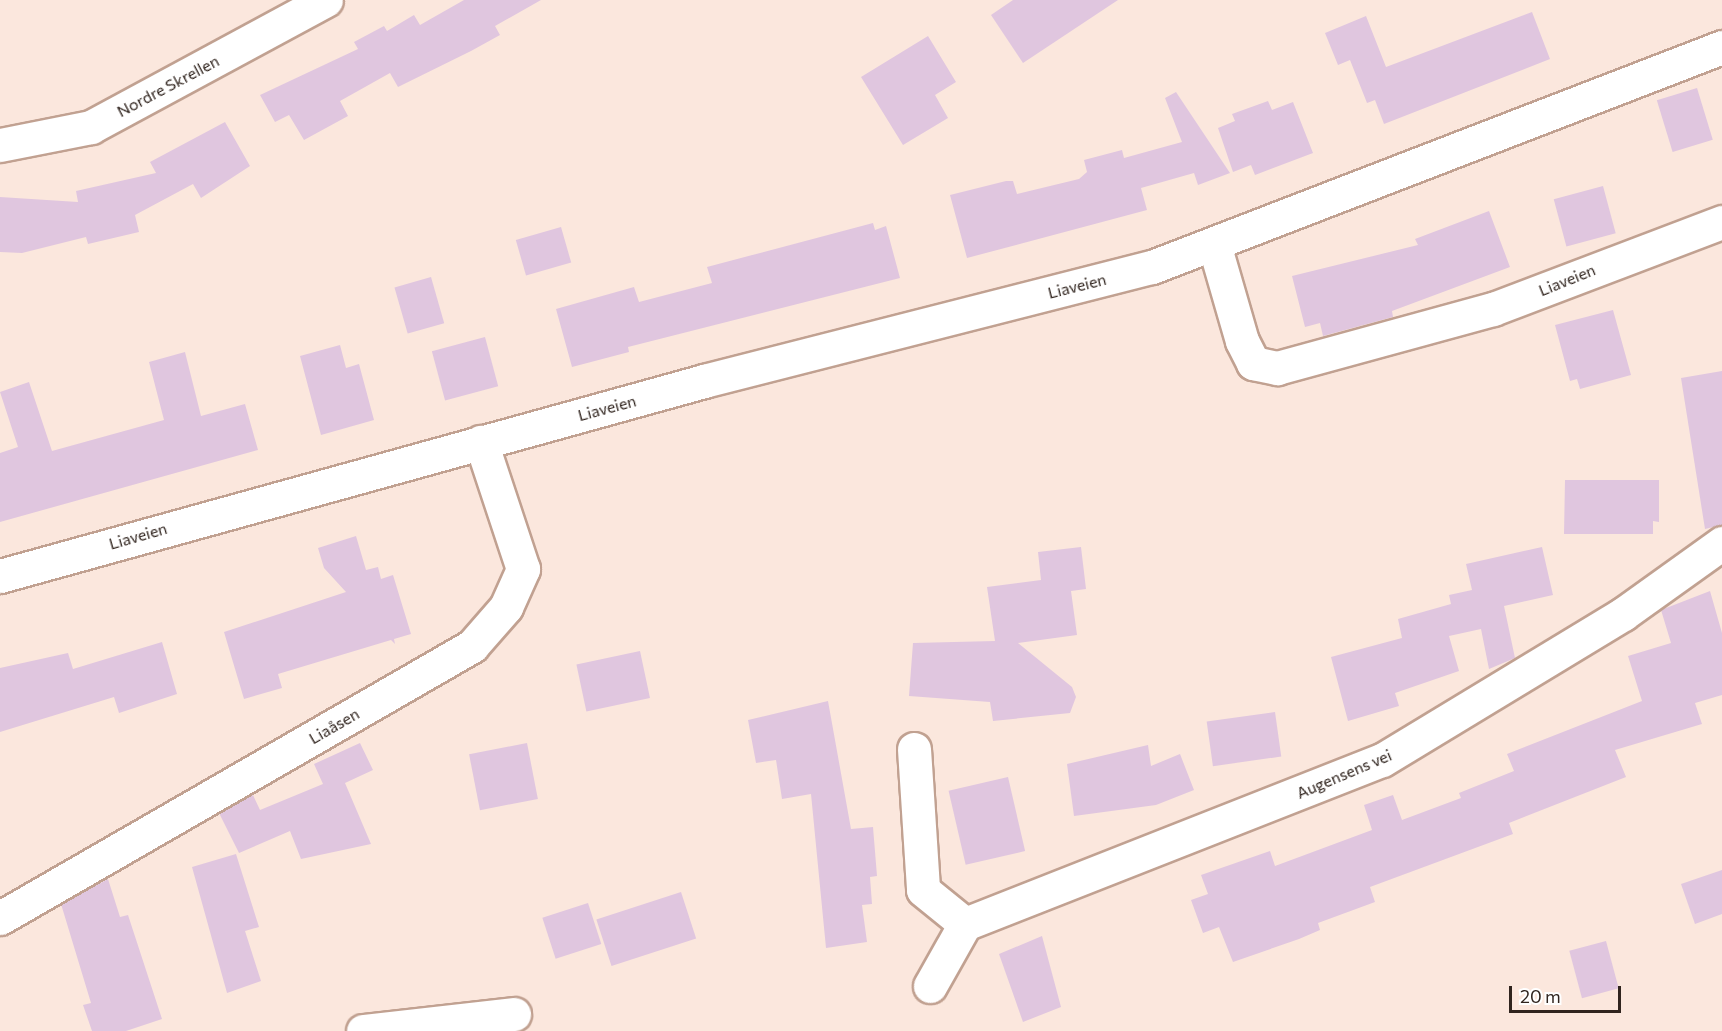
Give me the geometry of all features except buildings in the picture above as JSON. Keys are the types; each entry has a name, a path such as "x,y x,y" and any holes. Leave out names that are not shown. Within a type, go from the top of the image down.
{"street":[{"name":"Nordre Skrellen","path":"0,146 91,127 326,0"},
{"name":"Liaveien","path":"0,576 481,442 1152,267 1722,47"},
{"name":"Liaveien","path":"1214,244 1242,341 1253,363 1277,368 1493,309 1722,222"},
{"name":"Liaåsen","path":"0,918 472,646 506,607 522,569 481,442"},
{"name":"Augensens vei","path":"965,924 1382,760 1623,614 1722,543"},
{"path":"914,749 923,890 965,924 930,986"},
{"path":"363,1031 514,1014"}]}
